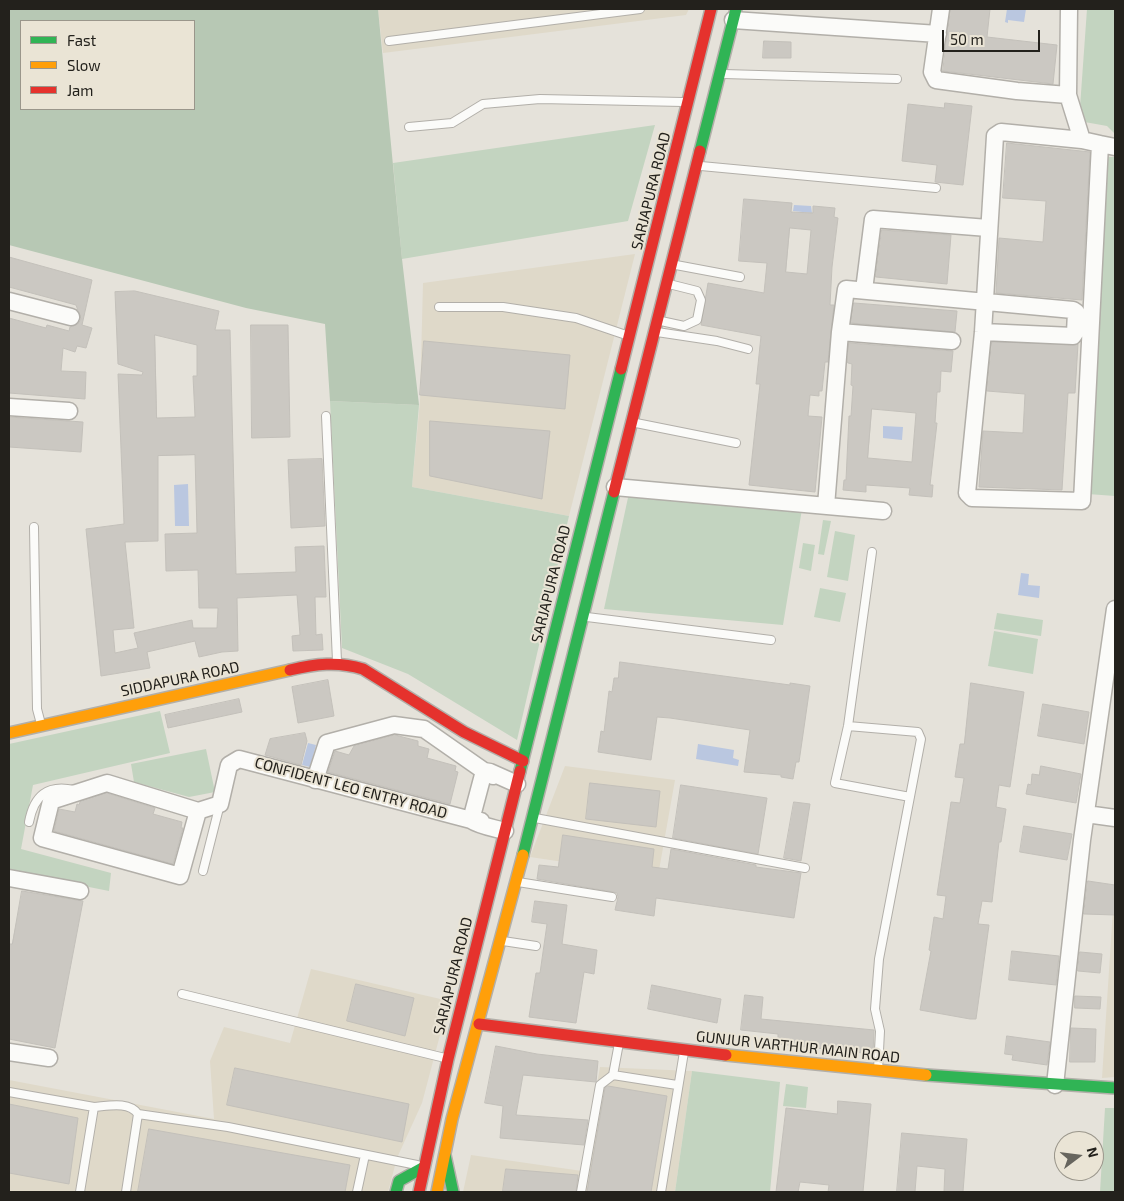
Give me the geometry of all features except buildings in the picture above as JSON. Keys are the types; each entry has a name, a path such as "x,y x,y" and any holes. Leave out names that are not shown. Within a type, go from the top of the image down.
{"main road":[{"name":"SARJAPURA ROAD","path":"419,1192 448,1059 711,9"},
{"path":"438,1192 452,1119 501,940 673,265 718,74 735,14"},
{"path":"571,564 594,571"},
{"name":"SIDDAPURA ROAD","path":"9,733 312,666 337,663 359,667 462,730 523,761"},
{"name":"GUNJUR VARTHUR MAIN ROAD","path":"479,1024 878,1072 1115,1088"},
{"path":"445,1154 456,1192"},
{"path":"396,1192 399,1181 423,1172"},
{"path":"406,1192 408,1185 423,1172"}],"street":[{"path":"941,9 932,72 934,77 940,82 1068,94"},
{"path":"1069,9 1068,94 1082,140"},
{"path":"735,14 938,34"},
{"path":"996,134 1082,140 1108,145 1082,501 972,498 967,493 982,332 996,134"},
{"path":"864,290 873,219 988,228"},
{"path":"826,506 840,332 846,289 1074,310 1076,312 1075,333 1073,336 982,332"},
{"path":"9,301 71,317"},
{"path":"840,332 952,341"},
{"path":"9,407 69,411"},
{"path":"615,488 883,512"},
{"path":"1055,1085 1086,814 1115,609"},
{"path":"315,780 327,743 394,725 424,729 491,774 517,784"},
{"name":"CONFIDENT LEO ENTRY ROAD","path":"220,804 229,765 238,759 478,822 505,831"},
{"path":"478,822 491,774"},
{"path":"198,811 180,876 42,838 51,801 107,783 198,811 220,804"},
{"path":"1086,814 1115,818"},
{"path":"9,878 80,891"},
{"path":"9,1052 49,1058"}],"lane":[{"path":"389,41 640,9"},
{"path":"718,74 897,79"},
{"path":"409,127 452,123 483,104 540,99 689,102"},
{"path":"696,166 936,188"},
{"path":"673,265 740,278"},
{"path":"656,326 684,326 697,320 701,300 697,291 667,284"},
{"path":"439,307 503,307 576,318 630,337"},
{"path":"656,326 748,349"},
{"path":"326,416 337,663"},
{"path":"632,422 736,443"},
{"path":"34,527 38,709 41,726"},
{"path":"872,552 848,726 835,783 910,797"},
{"path":"582,617 772,640"},
{"path":"848,726 918,732 921,739 879,960 875,1008 880,1031 878,1072"},
{"path":"29,822 36,799 43,793 64,787 82,791"},
{"path":"203,871 220,804"},
{"path":"532,818 805,868"},
{"path":"515,881 612,898"},
{"path":"501,940 536,946"},
{"path":"182,994 448,1059"},
{"path":"581,1192 600,1086 613,1075 618,1042"},
{"path":"661,1192 684,1050"},
{"path":"613,1075 678,1085"},
{"path":"9,1092 94,1107 127,1106 135,1108 138,1114 126,1192"},
{"path":"80,1192 94,1107"},
{"path":"138,1114 228,1127 365,1155 423,1172"},
{"path":"358,1192 365,1155"}],"shaded area":[{"path":"378,9 689,9 686,15 383,53"},
{"path":"635,254 569,516 412,487 420,401 423,283"},
{"path":"565,766 675,780 658,876 530,857"},
{"path":"1114,894 1115,1077 1102,1078"},
{"path":"311,969 449,1001 422,1103 397,1158 388,1192 9,1192 9,1080 214,1119 210,1061 224,1027 290,1043"},
{"path":"600,1067 692,1071 675,1192 463,1192 471,1155 582,1171"}],"green space":[{"path":"9,9 378,9 402,259 419,405 330,401 325,324 246,308 9,245"},
{"path":"1087,9 1115,9 1115,134 1107,126 1079,121"},
{"path":"655,125 628,221 402,259 393,163"},
{"path":"1108,157 1115,157 1115,496 1088,494"},
{"path":"330,401 419,405 412,487 569,516 517,740 408,674 342,648"},
{"path":"629,493 802,509 783,625 604,609"},
{"path":"823,520 831,521 824,555 818,554"},
{"path":"835,531 855,535 848,581 827,577"},
{"path":"803,543 815,545 811,571 799,568"},
{"path":"820,588 846,593 840,622 814,617"},
{"path":"997,613 1043,620 1041,636 994,629"},
{"path":"994,631 1038,639 1033,674 988,666"},
{"path":"160,711 170,753 33,785 21,849 111,873 109,891 9,871 9,744"},
{"path":"206,749 215,792 189,797 134,782 131,764"},
{"path":"692,1071 780,1082 770,1192 675,1192"},
{"path":"786,1084 808,1087 806,1108 783,1106"},
{"path":"1105,1108 1115,1108 1115,1192 1100,1192 1101,1181 1104,1181"}],"water":[{"path":"1007,9 1026,9 1024,22 1008,20 1008,23 1005,22"},
{"path":"794,205 811,206 812,213 793,211"},
{"path":"883,426 903,427 902,440 883,438"},
{"path":"188,484 189,526 175,526 174,485"},
{"path":"1021,573 1029,574 1028,585 1040,586 1039,598 1018,595"},
{"path":"308,743 316,745 310,767 302,765"},
{"path":"698,744 734,750 733,758 739,760 738,766 696,759"}],"traffic: fast":[{"path":"700,151 736,9"},
{"path":"520,771 621,369"},
{"path":"523,855 614,492"},
{"path":"926,1075 1115,1088"},
{"path":"445,1155 453,1192"},
{"path":"396,1192 399,1181 424,1167"}],"traffic: slow":[{"path":"9,733 290,670"},
{"path":"437,1192 452,1119 523,855"},
{"path":"726,1055 926,1075"}],"traffic: jam":[{"path":"621,369 711,9"},
{"path":"614,492 700,151"},
{"path":"290,670 326,664 354,666 363,669 464,732 523,761"},
{"path":"419,1192 448,1059 520,771"},
{"path":"479,1024 726,1055"}]}
